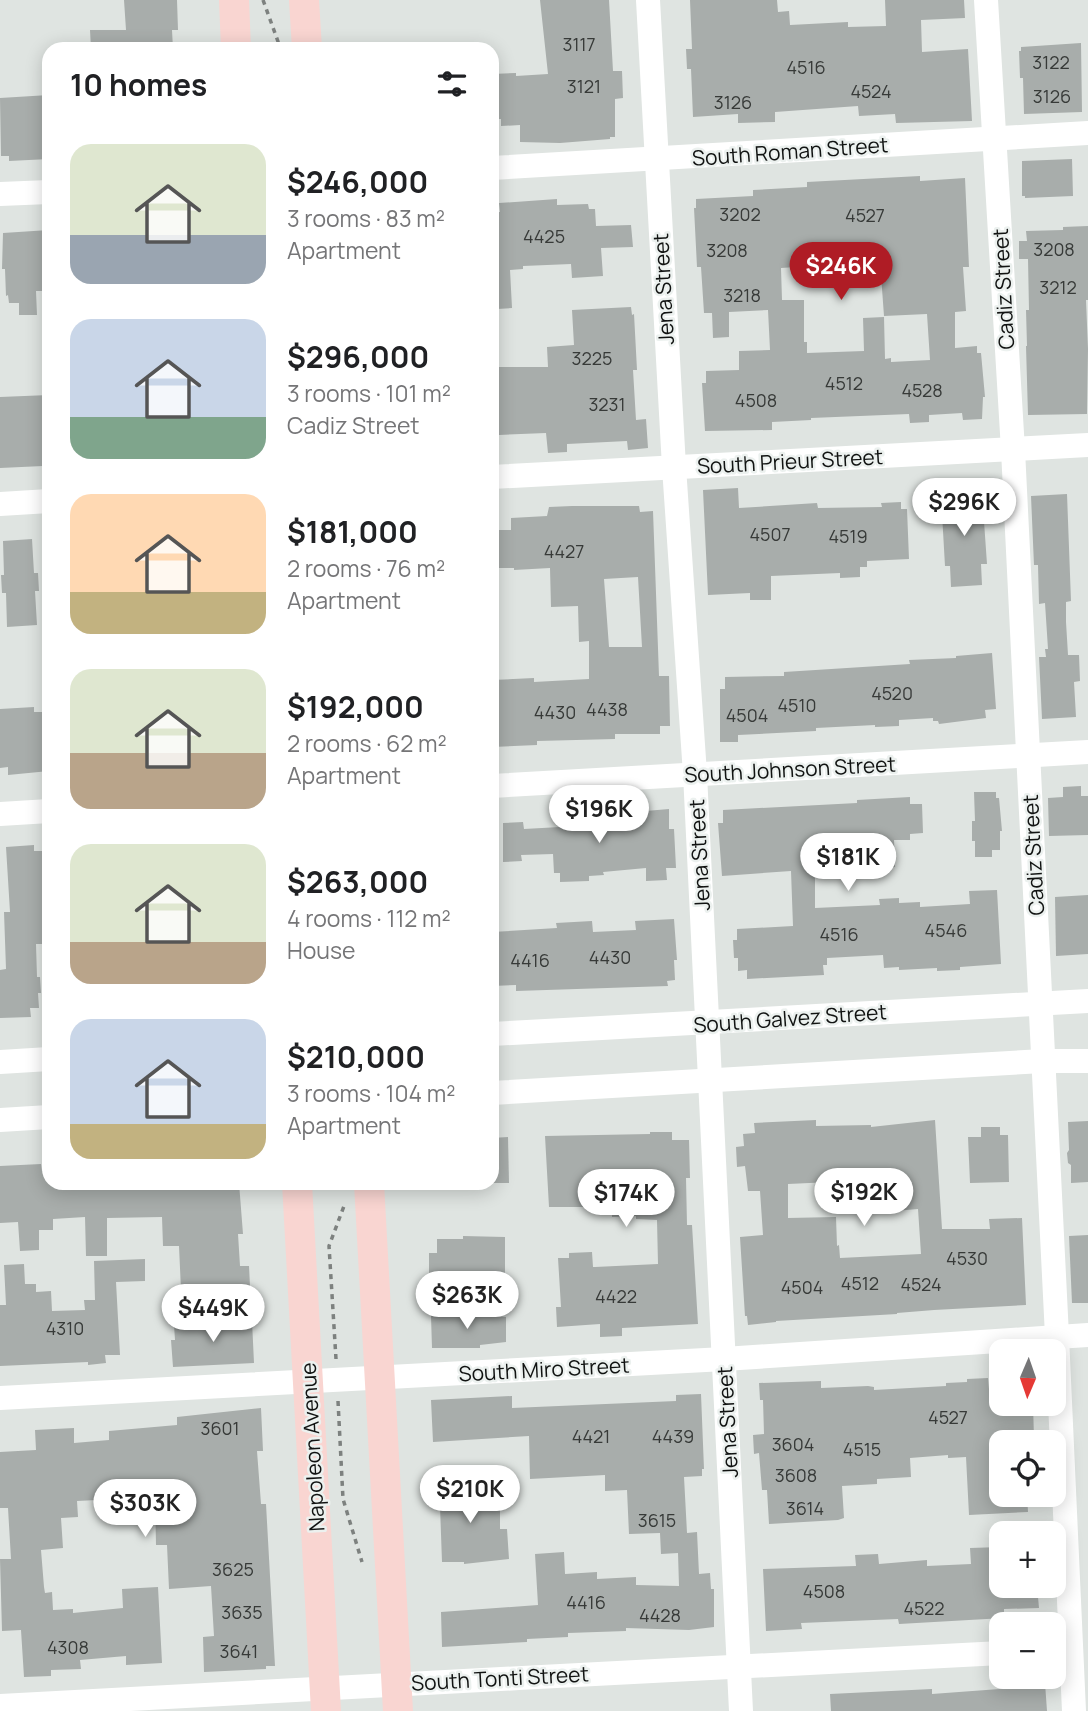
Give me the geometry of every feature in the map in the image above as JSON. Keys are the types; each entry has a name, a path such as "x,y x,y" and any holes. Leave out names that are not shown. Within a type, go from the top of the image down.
{"main road":[{"path":"233,0 236,42"},
{"path":"304,0 307,42"},
{"name":"Napoleon Avenue","path":"297,1190 326,1701"},
{"path":"369,1190 397,1697"}],"street":[{"name":"Jena Street","path":"648,0 674,467 695,774 741,1711"},
{"name":"Cadiz Street","path":"986,0 1013,450 1074,1711"},
{"name":"South Roman Street","path":"499,168 1088,132"},
{"path":"0,194 42,192"},
{"name":"South Prieur Street","path":"499,477 1088,445"},
{"path":"0,504 42,501"},
{"name":"South Johnson Street","path":"499,786 1088,752"},
{"path":"0,814 42,811"},
{"name":"South Galvez Street","path":"499,1034 1088,1001"},
{"path":"0,1062 42,1059"},
{"path":"499,1093 1042,1061 1088,1061"},
{"path":"0,1119 42,1117"},
{"name":"South Miro Street","path":"0,1398 724,1359 1088,1335"},
{"name":"South Tonti Street","path":"0,1706 326,1701 397,1697 739,1665 989,1654"}],"path":[{"path":"263,0 278,42"},
{"path":"336,1359 329,1246 345,1204"},
{"path":"338,1401 343,1499 362,1555 363,1567"}],"building":[{"path":"124,0 177,0 178,30 172,30 173,42 91,42 90,30 126,30"},
{"path":"540,0 609,0 613,71 622,71 623,98 615,99 615,137 560,143 520,142 520,125 501,126 499,74 516,73 516,76 548,74"},
{"path":"690,0 777,0 778,12 789,11 790,25 848,22 848,27 886,26 885,0 964,0 965,18 921,20 922,52 968,49 972,121 896,123 895,114 859,116 858,106 775,112 775,122 738,123 738,114 693,117 691,69 687,69 686,49 692,49"},
{"path":"1081,43 1082,112 1024,114 1023,78 1020,78 1021,47"},
{"path":"42,95 42,159 9,161 9,156 1,156 0,98"},
{"path":"1072,159 1073,196 1022,196 1022,161"},
{"path":"920,176 920,181 965,178 969,267 963,267 966,311 955,312 955,348 977,346 977,353 981,353 985,397 982,419 963,420 962,413 929,415 929,422 910,423 909,414 811,418 772,422 772,430 705,431 702,383 706,383 706,371 739,370 739,351 770,350 768,310 729,312 729,337 713,338 712,313 704,313 701,267 697,267 694,208 696,199 753,196 753,190 807,187 807,182","holes":["855,261 856,274 881,275 884,316 927,314 930,360 891,362 891,358 885,359 884,317 863,318 864,351 807,353 807,342 804,342 804,300 782,300 781,268 796,267 796,264"]},
{"path":"557,199 557,205 588,204 589,209 595,209 596,226 631,225 633,247 601,248 603,276 572,278 571,264 523,266 523,269 510,270 512,308 499,309 499,203"},
{"path":"1088,226 1087,414 1028,415 1028,259 1019,259 1019,241 1027,241 1026,231"},
{"path":"42,230 42,291 36,291 37,315 19,315 19,303 9,303 8,295 6,296 5,269 2,269 3,233"},
{"path":"631,307 632,315 634,314 637,370 633,370 636,420 646,419 648,448 628,450 627,441 567,444 567,452 548,453 546,433 499,435 499,367 548,367 547,347 574,345 572,310"},
{"path":"42,395 42,466 0,468 0,397"},
{"path":"738,488 739,508 817,503 818,508 882,507 881,503 901,502 901,509 907,509 909,559 867,561 867,567 860,567 860,577 840,578 840,573 771,576 771,600 750,600 750,593 708,595 703,490"},
{"path":"982,493 987,564 981,564 982,585 951,587 950,566 945,566 941,496"},
{"path":"1067,494 1071,601 1066,602 1066,622 1068,655 1079,655 1080,681 1074,682 1076,717 1042,719 1039,657 1046,657 1045,649 1048,649 1045,603 1039,604 1038,565 1034,565 1031,496"},
{"path":"639,506 640,512 653,511 659,676 669,676 670,726 660,726 660,734 615,734 615,739 537,741 537,745 499,747 499,680 534,678 534,682 589,679 589,641 579,642 578,606 551,607 550,568 499,568 499,530 511,530 511,518 547,516 549,507","holes":["638,577 642,647 609,647 604,579"]},
{"path":"32,539 34,573 38,573 39,591 35,591 37,625 7,627 6,593 2,593 1,575 4,575 3,541"},
{"path":"992,653 996,709 985,710 986,718 939,724 938,721 933,721 933,718 899,720 899,726 816,728 816,731 738,735 738,742 720,742 720,689 725,689 725,677 784,676 784,672 910,664 909,660"},
{"path":"34,707 34,712 42,712 42,772 8,775 8,767 0,768 0,709"},
{"path":"1081,786 1081,796 1088,796 1088,835 1049,836 1048,798 1063,797 1063,787"},
{"path":"974,792 996,792 996,798 999,798 1002,831 1000,850 992,850 992,857 975,857 975,841 972,841 972,821 975,821"},
{"path":"910,797 910,804 922,804 923,833 910,834 910,840 894,840 895,867 815,872 815,908 880,905 879,899 899,898 899,903 920,902 920,907 970,904 969,891 997,890 1001,964 960,967 960,970 899,970 899,967 884,968 883,955 827,958 827,965 823,965 824,975 747,979 747,970 738,971 733,940 737,940 737,929 793,926 791,871 722,876 718,823 723,823 723,810 857,803 857,800"},
{"path":"669,809 669,829 674,829 676,868 666,868 667,880 646,881 646,868 603,872 604,875 589,876 589,881 560,882 560,873 554,873 553,854 521,855 522,861 503,862 503,823 523,822 524,829 560,827 560,819 599,818 599,815"},
{"path":"34,845 34,851 42,851 42,944 36,944 37,977 40,977 41,993 38,993 39,1008 30,1008 31,1017 0,1018 0,970 6,969 4,912 10,912 6,847"},
{"path":"1088,895 1088,954 1056,956 1055,897"},
{"path":"674,919 677,960 674,960 675,980 667,981 668,986 516,991 516,985 499,986 499,932 557,928 556,923 592,921 593,932 636,930 635,921"},
{"path":"816,1120 816,1126 871,1127 935,1120 942,1229 990,1229 989,1219 1022,1218 1026,1305 748,1325 745,1316 740,1237 763,1235 760,1191 748,1191 745,1166 737,1167 736,1147 744,1146 743,1134 755,1133 754,1123","holes":["831,1182 831,1191 881,1190 883,1212 918,1209 921,1254 840,1258 836,1217 788,1218 788,1184"]},
{"path":"1088,1121 1088,1182 1071,1183 1071,1165 1068,1163 1067,1153 1068,1122"},
{"path":"981,1127 1000,1127 1000,1135 1008,1135 1009,1182 970,1183 968,1137 981,1137"},
{"path":"672,1132 672,1140 689,1140 690,1178 686,1178 687,1225 692,1225 698,1324 622,1328 622,1336 600,1337 600,1324 557,1327 556,1307 561,1307 558,1258 569,1258 569,1253 592,1252 593,1267 658,1264 657,1220 636,1219 636,1216 612,1217 612,1207 549,1207 545,1136"},
{"path":"508,1137 509,1183 499,1183 499,1138"},
{"path":"41,1164 42,1190 240,1190 243,1234 238,1234 240,1266 249,1266 250,1286 181,1290 179,1246 163,1246 162,1217 107,1218 107,1256 86,1256 85,1217 53,1219 53,1230 39,1230 39,1250 20,1251 18,1222 0,1223 0,1166"},
{"path":"1088,1235 1088,1303 1072,1303 1069,1236"},
{"path":"463,1236 505,1237 505,1276 474,1277 474,1281 429,1280 429,1253 437,1253 437,1239 463,1239"},
{"path":"145,1259 145,1281 116,1282 120,1355 105,1355 106,1363 88,1365 88,1362 0,1366 0,1305 6,1305 4,1265 24,1264 25,1284 36,1284 36,1292 51,1291 52,1311 85,1310 84,1300 95,1300 94,1261"},
{"path":"431,1316 506,1317 506,1342 480,1345 480,1348 432,1348"},
{"path":"252,1321 254,1363 173,1367 171,1340 175,1340 174,1325"},
{"path":"988,1378 989,1416 1033,1416 1034,1430 989,1430 989,1507 1028,1507 1028,1512 969,1515 966,1457 948,1458 948,1455 910,1458 911,1477 877,1479 877,1484 842,1486 844,1518 769,1524 767,1490 762,1490 759,1453 754,1454 753,1435 764,1434 763,1400 760,1400 759,1383 821,1381 821,1388 868,1386 874,1387 874,1390 946,1386 946,1383 967,1382 967,1379"},
{"path":"701,1394 704,1469 702,1476 684,1477 687,1533 697,1532 699,1574 710,1573 711,1589 714,1589 714,1627 689,1630 626,1628 626,1631 568,1633 568,1637 527,1639 527,1642 442,1647 441,1612 538,1605 535,1554 564,1552 565,1574 597,1572 597,1579 636,1577 636,1585 679,1586 678,1553 661,1554 660,1533 629,1534 627,1490 605,1491 605,1475 530,1479 529,1436 433,1442 431,1400 512,1396 512,1408 676,1401 676,1395"},
{"path":"261,1408 263,1451 257,1451 261,1504 266,1504 275,1666 266,1666 266,1669 204,1672 203,1637 214,1636 211,1586 169,1589 167,1545 156,1545 155,1497 77,1501 78,1517 61,1518 63,1548 41,1550 45,1593 52,1592 53,1610 73,1609 73,1613 123,1608 122,1589 158,1587 162,1663 126,1665 126,1656 80,1660 81,1669 51,1670 51,1676 24,1677 21,1630 2,1631 0,1559 11,1559 8,1508 0,1508 0,1452 36,1450 35,1430 74,1428 74,1443 109,1440 109,1431 177,1425 177,1417"},
{"path":"463,1485 492,1487 492,1501 500,1501 500,1529 507,1529 509,1559 464,1564 442,1562 440,1506 428,1506 428,1489 463,1489"},
{"path":"989,1547 989,1598 1038,1598 1039,1608 989,1612 989,1619 899,1624 898,1619 801,1623 802,1629 766,1631 763,1569 856,1566 855,1555 878,1554 879,1564 927,1560 927,1566 971,1564 970,1548"},
{"path":"932,1689 932,1694 1045,1689 1047,1711 831,1711 830,1694"}]}
